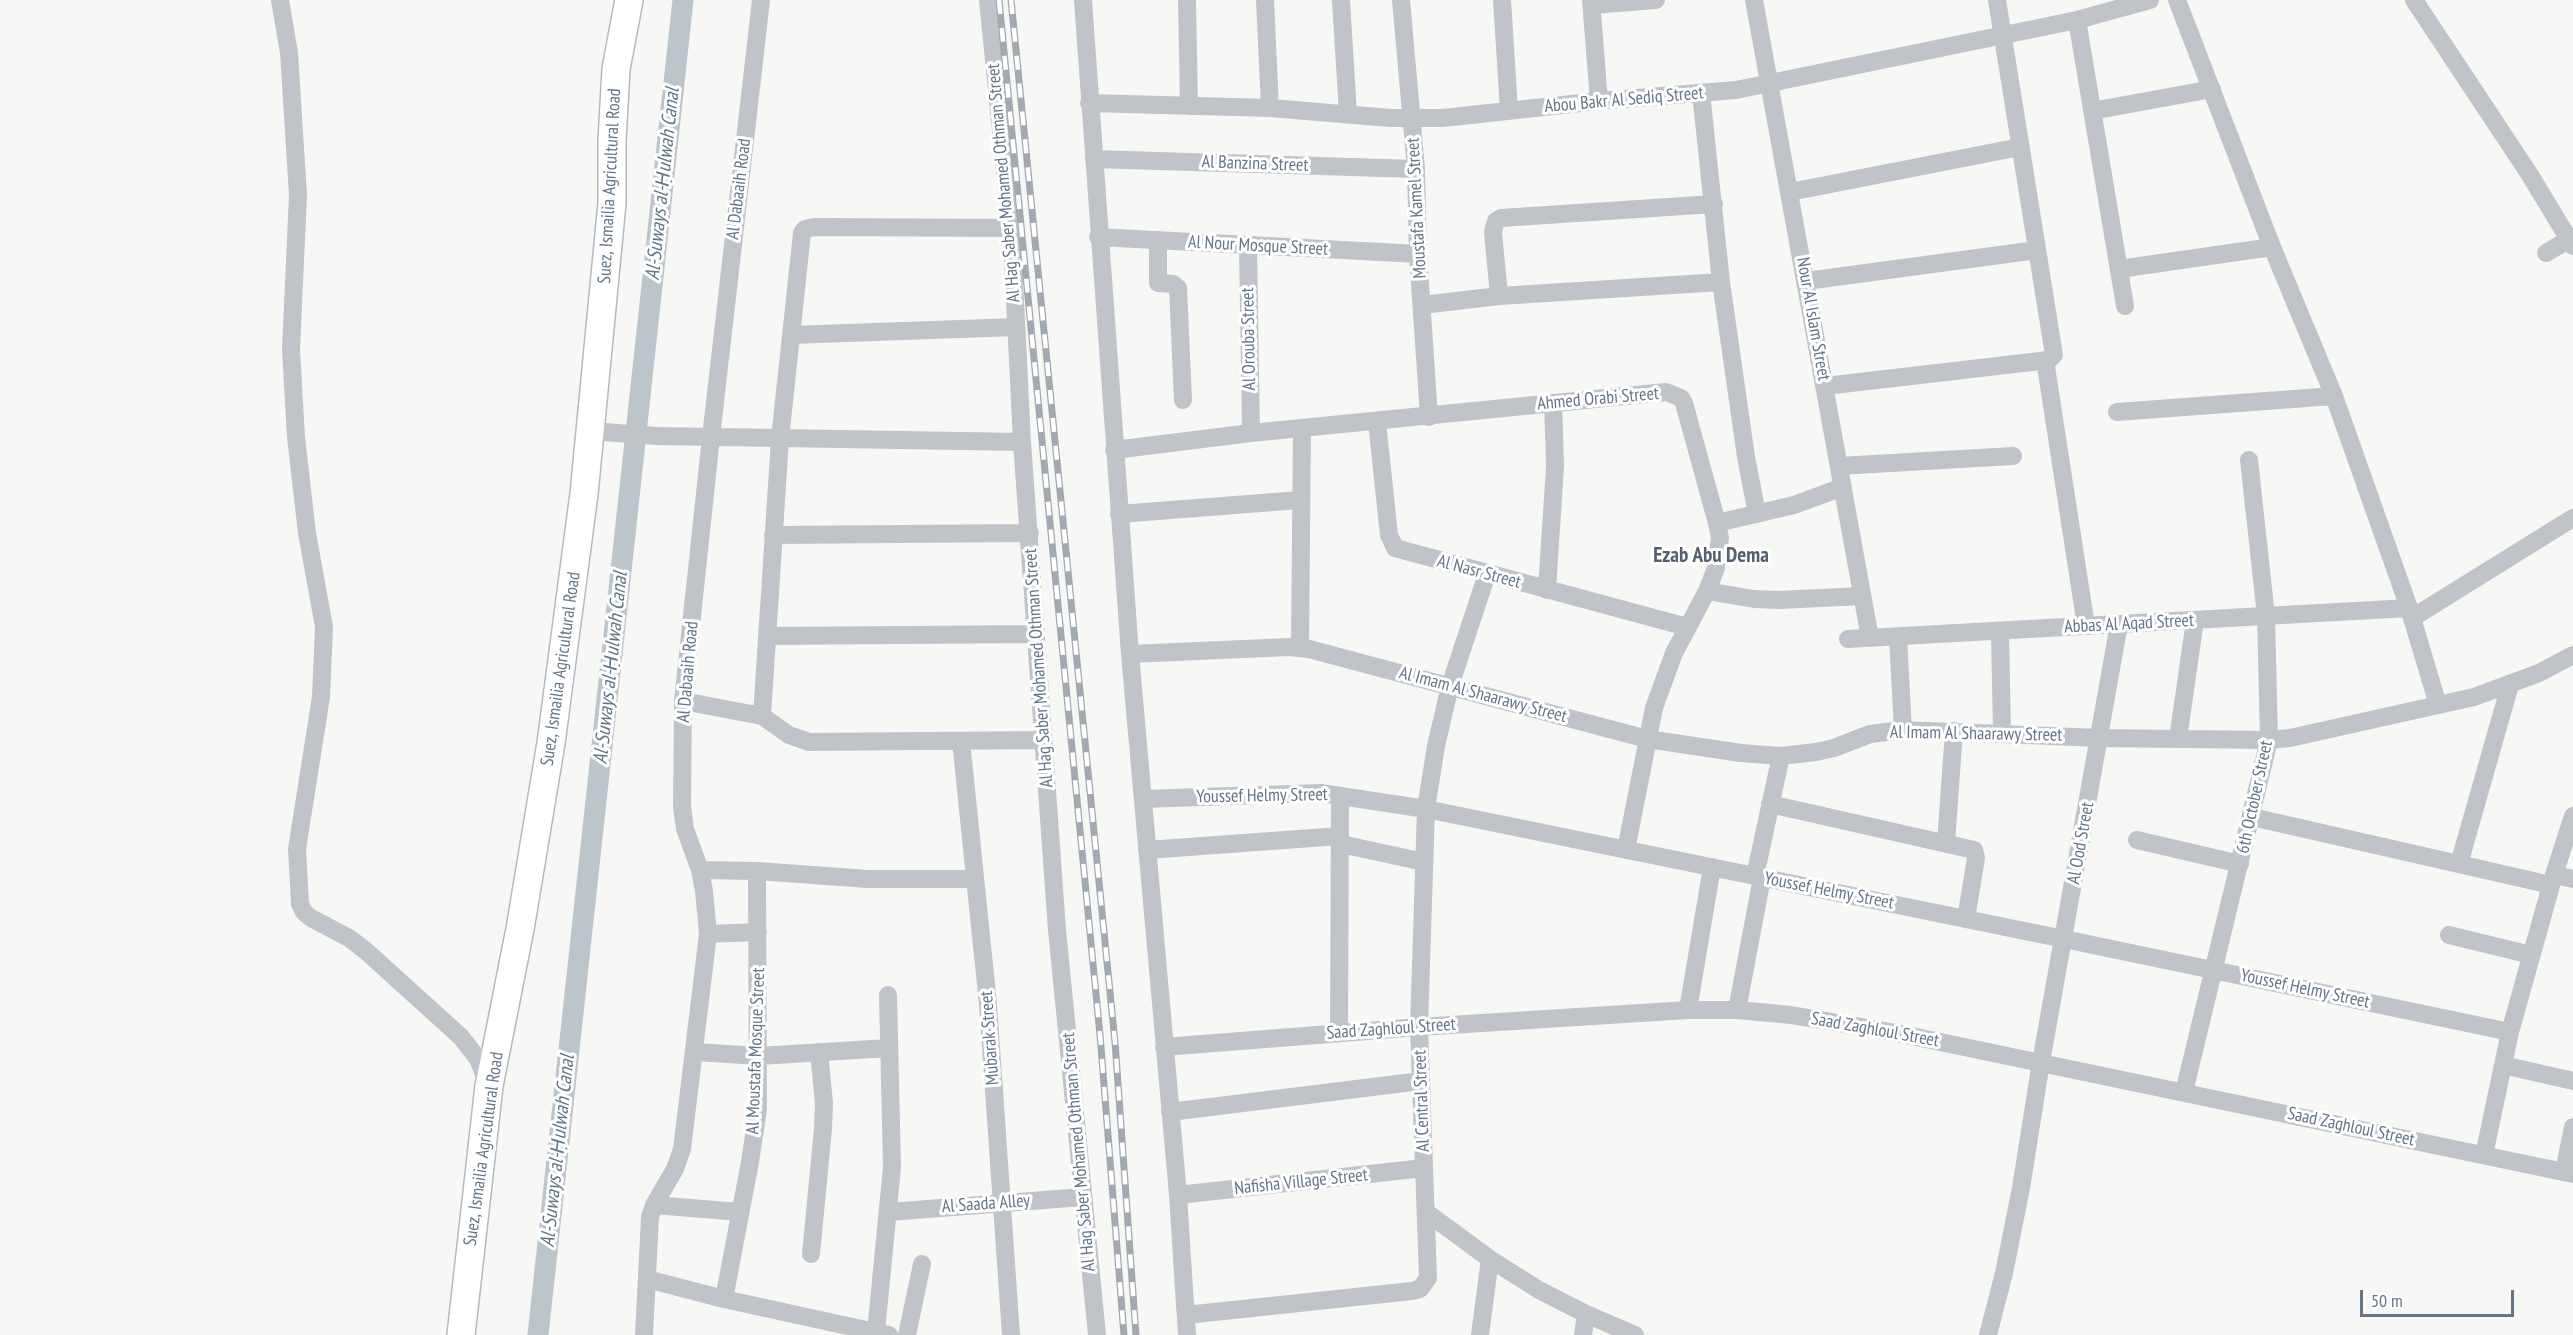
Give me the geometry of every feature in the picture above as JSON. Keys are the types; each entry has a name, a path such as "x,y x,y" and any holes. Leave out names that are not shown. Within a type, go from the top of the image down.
{"main road":[{"name":"Suez, Ismailia Agricultural Road","path":"461,1335 489,1086 520,929 552,743 591,431 612,203 612,140 616,69 629,0"}],"street":[{"path":"280,0 289,53 298,195 291,349 296,437 307,533 324,627 321,697 297,849 300,904 304,912 312,918 349,938 366,951 461,1037 478,1059 489,1086"},
{"name":"Al Dabaaih Road","path":"644,1335 650,1217 654,1205 675,1169 682,1149 708,934 706,902 700,870 691,850 682,807 683,700 761,0"},
{"name":"Al Hag Saber Mohamed Othman Street","path":"988,0 1010,228 1022,442 1058,930 1097,1335"},
{"path":"1083,0 1114,450 1178,1195 1187,1335"},
{"path":"1186,0 1189,106"},
{"path":"1265,0 1270,108"},
{"path":"1341,0 1348,114"},
{"name":"Moustafa Kamel Street","path":"1401,0 1416,169 1418,254 1429,417"},
{"path":"1502,0 1509,111"},
{"path":"1599,101 1591,3 1656,0"},
{"name":"Nour Al Islam Street","path":"1754,0 1870,638"},
{"path":"1825,386 2045,360 2052,357 2055,352 1997,0"},
{"name":"Abou Bakr Al Sediq Street","path":"1089,103 1270,108 1412,119 1701,93 1769,84 2078,20 2150,0"},
{"path":"2177,0 2272,247 2334,396 2411,613 2438,705"},
{"path":"2414,0 2572,241 2547,253"},
{"path":"2078,20 2125,306"},
{"path":"2092,111 2212,89"},
{"path":"1701,93 1721,282 1746,457 1757,514"},
{"path":"1790,192 2020,147"},
{"name":"Al Banzina Street","path":"1094,159 1416,169"},
{"path":"1499,296 1493,232 1496,221 1501,218 1714,204"},
{"path":"762,716 780,439 801,238 805,229 808,227 1010,228"},
{"name":"Al Nour Mosque Street","path":"1098,237 1418,254"},
{"path":"1158,240 1158,283 1172,283 1178,288 1183,400"},
{"name":"Al Orouba Street","path":"1248,245 1251,433"},
{"path":"2118,269 2272,247"},
{"path":"1806,281 2037,250"},
{"path":"1422,305 1499,296 1721,282"},
{"path":"790,335 1016,327"},
{"path":"2045,360 2086,626"},
{"name":"Ahmed Orabi Street","path":"1114,450 1251,433 1553,403 1666,392 1676,395 1684,403 1720,538 1717,560 1707,591 1663,680 1647,739 1626,850"},
{"path":"2117,412 2334,396"},
{"path":"1546,590 1555,466 1553,403"},
{"name":"Al Nasr Street","path":"1377,422 1391,542 1402,551 1688,627"},
{"path":"1300,647 1302,429"},
{"path":"591,431 657,436 1022,442"},
{"path":"1839,466 2013,456"},
{"name":"6th October Street","path":"2184,1092 2269,740 2266,616 2249,460"},
{"path":"1717,523 1794,505 1843,486"},
{"path":"1119,514 1300,500"},
{"path":"2411,613 2573,518"},
{"path":"773,534 1030,533"},
{"name":"Al Central Street","path":"1186,1315 1420,1289 1428,1278 1419,1027 1426,809 1436,746 1450,686 1486,574"},
{"path":"1707,591 1754,599 1779,600 1862,596"},
{"name":"Abbas Al Aqad Street","path":"1848,639 2266,616 2411,613"},
{"path":"2178,739 2195,620"},
{"name":"Al Ood Street","path":"1988,1335 2004,1273 2021,1188 2041,1062 2119,624"},
{"path":"2000,631 2002,734"},
{"path":"767,636 1036,634"},
{"path":"1898,637 1902,730"},
{"name":"Al Imam Al Shaarawy Street","path":"1130,654 1300,647 1647,739 1741,753 1781,756 1816,752 1870,734 1902,730 2099,738 2269,740 2290,738 2438,705 2510,685 2573,655"},
{"path":"2459,864 2510,685"},
{"path":"683,700 762,716 789,735 809,742 1043,740"},
{"path":"1946,843 1954,731"},
{"name":"Mubarak Street","path":"960,741 988,1004 1011,1335"},
{"path":"1737,1011 1770,804 1781,756"},
{"name":"Youssef Helmy Street","path":"1143,799 1321,793 1426,809 2214,969 2510,1032"},
{"path":"1339,1033 1340,796"},
{"path":"1770,804 1971,848 1976,854 1966,919"},
{"path":"2484,1155 2510,1032 2552,880 2573,816"},
{"path":"2252,817 2459,864 2552,880 2573,879"},
{"path":"1147,850 1340,840 1424,862"},
{"path":"2137,840 2240,864"},
{"path":"1688,1010 1712,867"},
{"path":"700,870 757,871 868,879 975,879"},
{"name":"Al Moustafa Mosque Street","path":"724,1299 754,1136 759,1056 757,871"},
{"path":"708,934 758,932"},
{"path":"2448,935 2531,956"},
{"path":"647,1279 724,1299 882,1334 892,1127 888,995"},
{"name":"Saad Zaghloul Street","path":"1164,1047 1419,1027 1688,1010 1737,1011 1844,1022 2568,1173"},
{"path":"695,1052 759,1056 889,1048"},
{"path":"811,1254 823,1129 824,1103 819,1052"},
{"path":"2503,1065 2573,1081"},
{"path":"1170,1112 1421,1081"},
{"path":"2568,1173 2573,1127"},
{"name":"Nafisha Village Street","path":"1178,1195 1424,1168"},
{"name":"Al Saada Alley","path":"889,1212 1083,1197"},
{"path":"654,1205 740,1212"},
{"path":"1426,1212 1490,1259 1539,1290 1635,1335"},
{"path":"1480,1335 1490,1259"},
{"path":"907,1335 922,1264"},
{"path":"1583,1335 1586,1314"}],"waterway":[{"name":"Al-Suways al-Ḥulwah Canal","path":"538,1335 683,0"}],"railway":[{"path":"999,0 1100,1035 1124,1335"},
{"path":"1011,0 1115,1042 1136,1335"}],"district":[{"name":"Ezab Abu Dema","path":"1711,556"}]}
